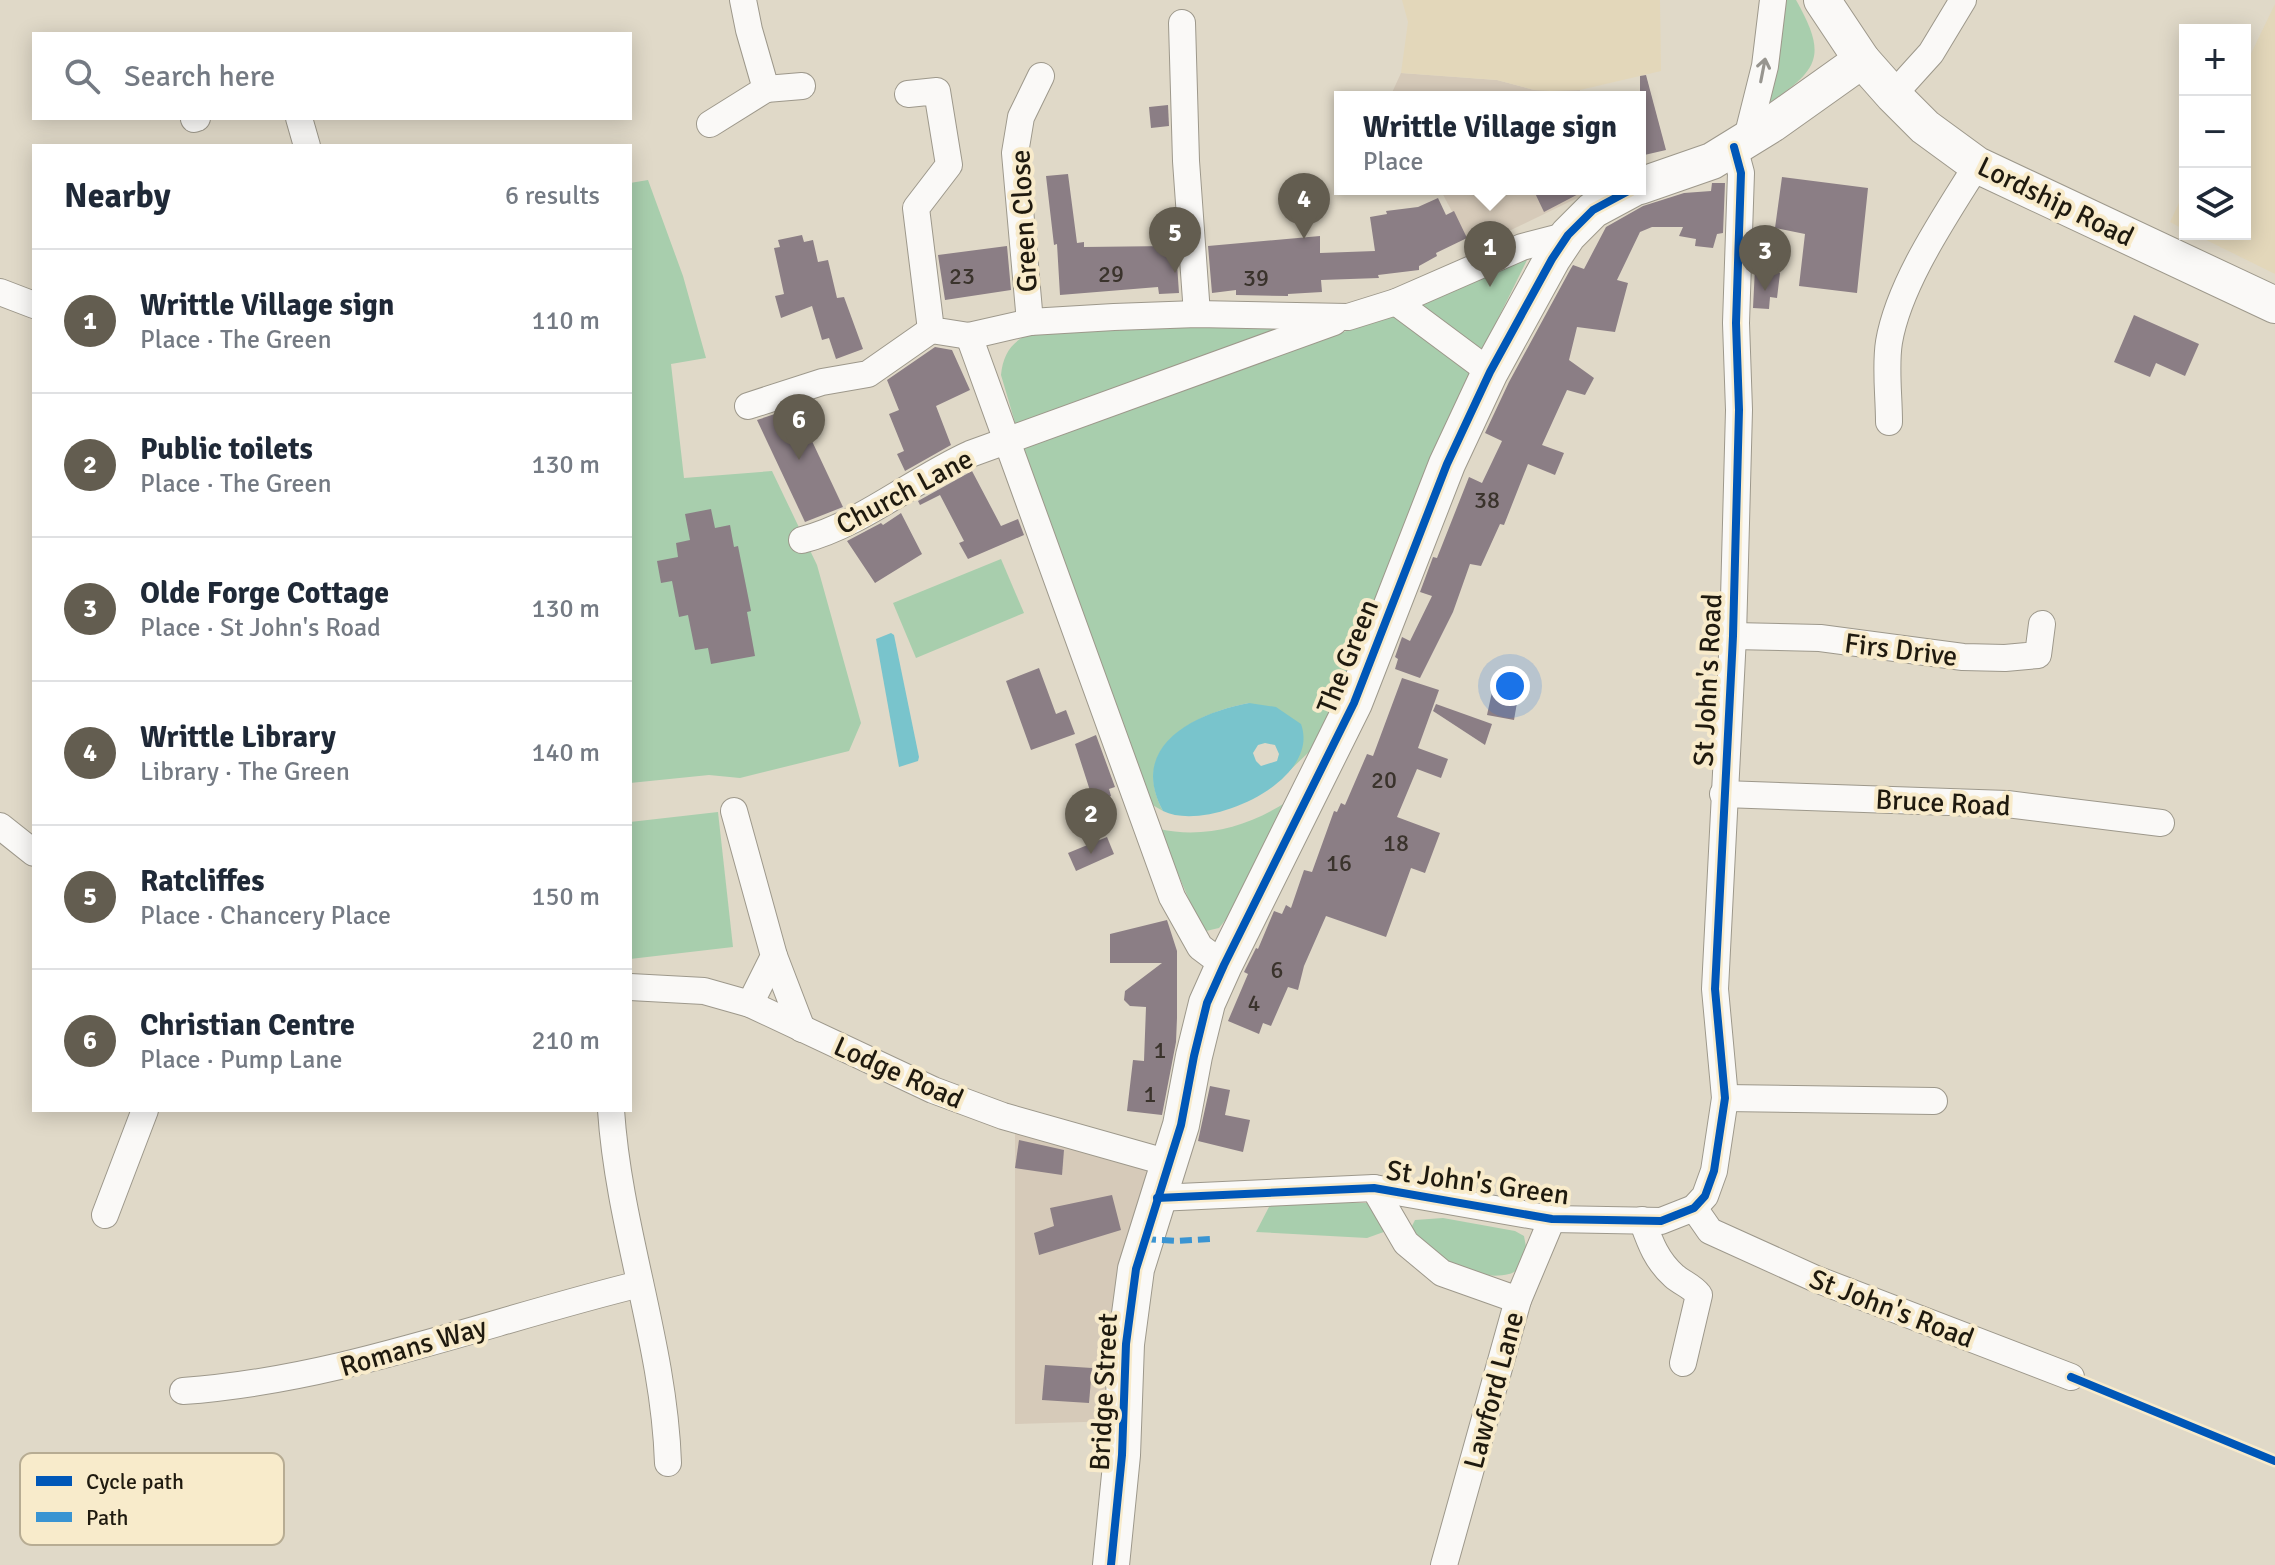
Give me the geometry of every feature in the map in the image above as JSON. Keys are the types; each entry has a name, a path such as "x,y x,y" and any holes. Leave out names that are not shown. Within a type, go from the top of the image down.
{"street":[{"path":"743,0 766,89"},
{"path":"1741,143 1765,66 1773,0"},
{"name":"Lordship Road","path":"1822,0 1862,60 1893,95 1925,127 1977,165 2275,305"},
{"path":"1893,95 1931,53 1963,0"},
{"path":"1182,23 1186,161 1197,314"},
{"path":"1646,184 1712,161 1862,60"},
{"name":"Green Close","path":"1030,322 1015,153 1021,117 1041,76"},
{"path":"710,124 766,89 802,86"},
{"path":"908,94 937,91 949,165 916,208 931,330"},
{"path":"300,120 306,144"},
{"name":"St John's Road","path":"1741,143 1733,636 1715,989 1725,1098 1714,1171 1705,1196 1694,1208 1710,1231 1803,1273 2071,1377"},
{"path":"1889,422 1889,342 1903,296 1940,225 1977,165"},
{"name":"The Green","path":"1163,1179 1181,1125 1207,1003 1354,703 1442,476 1490,372 1568,235 1593,210 1621,195"},
{"name":"The Green","path":"1007,442 1396,302 1522,247 1568,235"},
{"path":"0,292 32,304"},
{"path":"1396,302 1490,372"},
{"name":"The Green","path":"969,336 1030,322 1197,314 1348,317"},
{"path":"748,406 822,382 868,374 931,330 969,336 1172,897 1200,947 1224,965"},
{"name":"Church Lane","path":"802,540 841,525 944,466 1007,442"},
{"name":"Firs Drive","path":"1733,636 1820,638 1963,657 2005,658 2038,655 2042,624"},
{"name":"Bruce Road","path":"1723,794 2007,804 2161,823"},
{"path":"734,811 774,956 802,1029"},
{"path":"0,826 32,851"},
{"path":"750,1004 774,956"},
{"name":"Lodge Road","path":"632,987 704,991 750,1004 933,1090 1163,1179"},
{"path":"1725,1098 1934,1101"},
{"path":"105,1215 144,1112"},
{"path":"611,1112 621,1198 649,1317 663,1401 668,1463"},
{"name":"St John's Green","path":"1163,1179 1230,1197 1319,1189 1374,1188 1552,1219 1661,1221 1694,1208"},
{"name":"Bridge Street","path":"1111,1565 1122,1455 1130,1309 1136,1269 1163,1179"},
{"name":"St John's Green","path":"1374,1188 1406,1243 1442,1273 1518,1300"},
{"name":"Lawford Lane","path":"1444,1565 1518,1300 1552,1219"},
{"path":"1642,1220 1656,1256 1676,1278 1699,1295 1683,1363"},
{"name":"Romans Way","path":"183,1391 235,1388 317,1372 640,1284"}],"shaded area":[{"path":"1402,0 1660,0 1661,71 1580,90 1550,91 1497,80 1401,73 1408,22"},
{"path":"2275,4 2275,274 2206,240 2251,240 2251,54"},
{"path":"1401,73 1497,80 1534,90 1580,90 1580,91 1393,91"},
{"path":"1443,195 1584,195 1472,249"},
{"path":"2179,203 2179,227 2170,222"},
{"path":"1015,1133 1155,1171 1118,1421 1015,1424"}],"green space":[{"path":"1781,0 1796,0 1815,48 1808,70 1769,103"},
{"path":"648,180 683,276 706,358 671,364 684,478 772,471 817,565 861,723 849,751 740,778 709,775 632,783 632,183"},
{"path":"1519,260 1527,260 1437,442 1349,680 1309,752 1287,773 1300,751 1249,703 1229,708 1189,724 1173,736 1161,751 1154,768 1154,788 1163,811 1149,803 1027,463 1001,375 1010,349 1031,333 1294,324 1303,347 1398,312"},
{"path":"1001,559 1024,613 916,658 893,603"},
{"path":"1288,801 1227,918 1219,928 1206,931 1201,928 1159,829 1193,832 1226,828 1258,817"},
{"path":"718,812 733,947 632,959 632,822"},
{"path":"1271,1203 1379,1203 1392,1229 1367,1238 1256,1232"},
{"path":"1443,1218 1515,1231 1524,1236 1524,1263 1511,1273 1496,1276 1468,1271 1442,1257 1411,1228 1415,1220"}],"water":[{"path":"891,633 894,635 919,757 918,761 899,767 876,639"},
{"path":"1249,703 1276,707 1301,724 1303,745 1294,765 1278,782 1232,808 1206,815 1182,816 1163,811 1154,788 1154,768 1160,750 1189,724","holes":["1258,745 1275,745 1279,754 1277,761 1261,766 1253,753"]}],"building":[{"path":"1646,75 1666,150 1646,155 1646,91 1640,91 1640,76"},
{"path":"1168,105 1169,126 1151,128 1149,107"},
{"path":"1068,174 1077,243 1084,242 1084,247 1169,246 1169,249 1176,249 1179,293 1159,294 1158,287 1060,295 1057,244 1054,245 1046,176"},
{"path":"1782,177 1868,188 1857,293 1799,286 1805,234 1775,228"},
{"path":"1712,183 1725,183 1723,233 1717,234 1713,248 1695,246 1696,239 1679,236 1683,227 1652,227 1640,232 1617,280 1628,283 1615,332 1577,327 1569,360 1594,378 1585,395 1567,390 1542,445 1564,453 1555,475 1528,464 1504,525 1500,524 1481,566 1470,564 1453,612 1420,678 1395,669 1398,659 1395,657 1402,637 1410,641 1432,596 1420,592 1469,477 1482,483 1502,441 1485,433 1509,382 1573,265 1584,269 1606,227 1643,206 1684,193 1711,191"},
{"path":"1536,195 1577,195 1544,212"},
{"path":"1438,198 1446,215 1454,211 1467,238 1436,253 1437,256 1419,266 1419,270 1378,275 1379,278 1321,280 1322,292 1288,296 1236,295 1236,290 1212,293 1208,246 1320,236 1320,253 1375,251 1370,217 1387,214 1386,211 1418,207"},
{"path":"802,235 804,242 813,240 818,262 828,260 837,298 844,297 863,349 836,359 829,338 822,340 812,306 781,318 775,296 784,294 774,248 780,247 778,240"},
{"path":"1007,246 1011,290 945,300 938,255"},
{"path":"1756,248 1773,250 1772,272 1780,273 1777,298 1770,297 1769,309 1753,308"},
{"path":"2134,315 2199,344 2185,376 2156,363 2150,377 2114,362"},
{"path":"935,347 952,350 970,390 936,406 951,445 905,471 897,454 904,451 889,414 899,410 887,380"},
{"path":"796,407 843,507 805,522 757,420"},
{"path":"972,471 1001,526 1018,519 1024,535 968,559 959,543 964,541 940,495 920,505 918,501"},
{"path":"711,509 715,528 730,525 734,547 738,546 751,611 747,612 755,656 711,664 708,648 695,650 688,615 679,617 672,581 661,583 657,561 678,557 676,543 690,540 685,514"},
{"path":"901,513 922,554 875,583 847,541"},
{"path":"1039,668 1056,714 1066,710 1075,734 1031,750 1006,681"},
{"path":"1402,678 1439,690 1418,748 1448,759 1441,778 1417,769 1397,817 1440,833 1425,873 1411,868 1386,937 1326,916 1304,966 1298,990 1288,987 1271,1026 1263,1023 1259,1034 1228,1021 1248,974 1244,972 1258,949 1274,911 1282,914 1286,905 1291,908 1304,870 1312,872 1334,811 1337,812 1341,803 1345,805 1367,754 1373,756"},
{"path":"1492,692 1518,697 1514,720 1487,715"},
{"path":"1436,704 1492,724 1485,745 1433,711"},
{"path":"1096,735 1115,787 1109,789 1111,796 1094,803 1075,744"},
{"path":"1107,837 1114,854 1076,871 1068,853"},
{"path":"1167,920 1177,951 1177,1018 1176,1042 1162,1115 1127,1111 1133,1060 1144,1061 1146,1007 1130,1006 1124,1000 1125,991 1162,963 1110,963 1110,934"},
{"path":"1210,1086 1230,1090 1225,1115 1250,1120 1243,1152 1198,1141"},
{"path":"1019,1140 1064,1150 1062,1175 1015,1168"},
{"path":"1112,1195 1121,1230 1039,1255 1034,1233 1054,1226 1050,1208"},
{"path":"1045,1365 1092,1368 1089,1403 1042,1400"}],"marked path":[{"path":"1144,1239 1210,1239"}],"cycle path":[{"path":"1157,1198 1374,1188 1552,1219 1661,1221 1694,1208 1705,1196 1714,1171 1725,1098 1715,989 1733,636 1739,410 1736,323 1741,173 1734,147"},
{"path":"1111,1565 1122,1455 1126,1344 1136,1269 1181,1125 1207,1003 1354,703 1447,464 1490,372 1568,235 1593,210 1621,195"},
{"path":"2071,1377 2275,1461"}],"place":[{"name":"Writtle Library","path":"1304,239"},
{"name":"Ratcliffes","path":"1175,273"},
{"name":"Writtle Village sign","path":"1490,287"},
{"name":"Olde Forge Cottage","path":"1765,291"},
{"name":"Christian Centre","path":"799,460"},
{"name":"Public toilets","path":"1091,854"}]}
